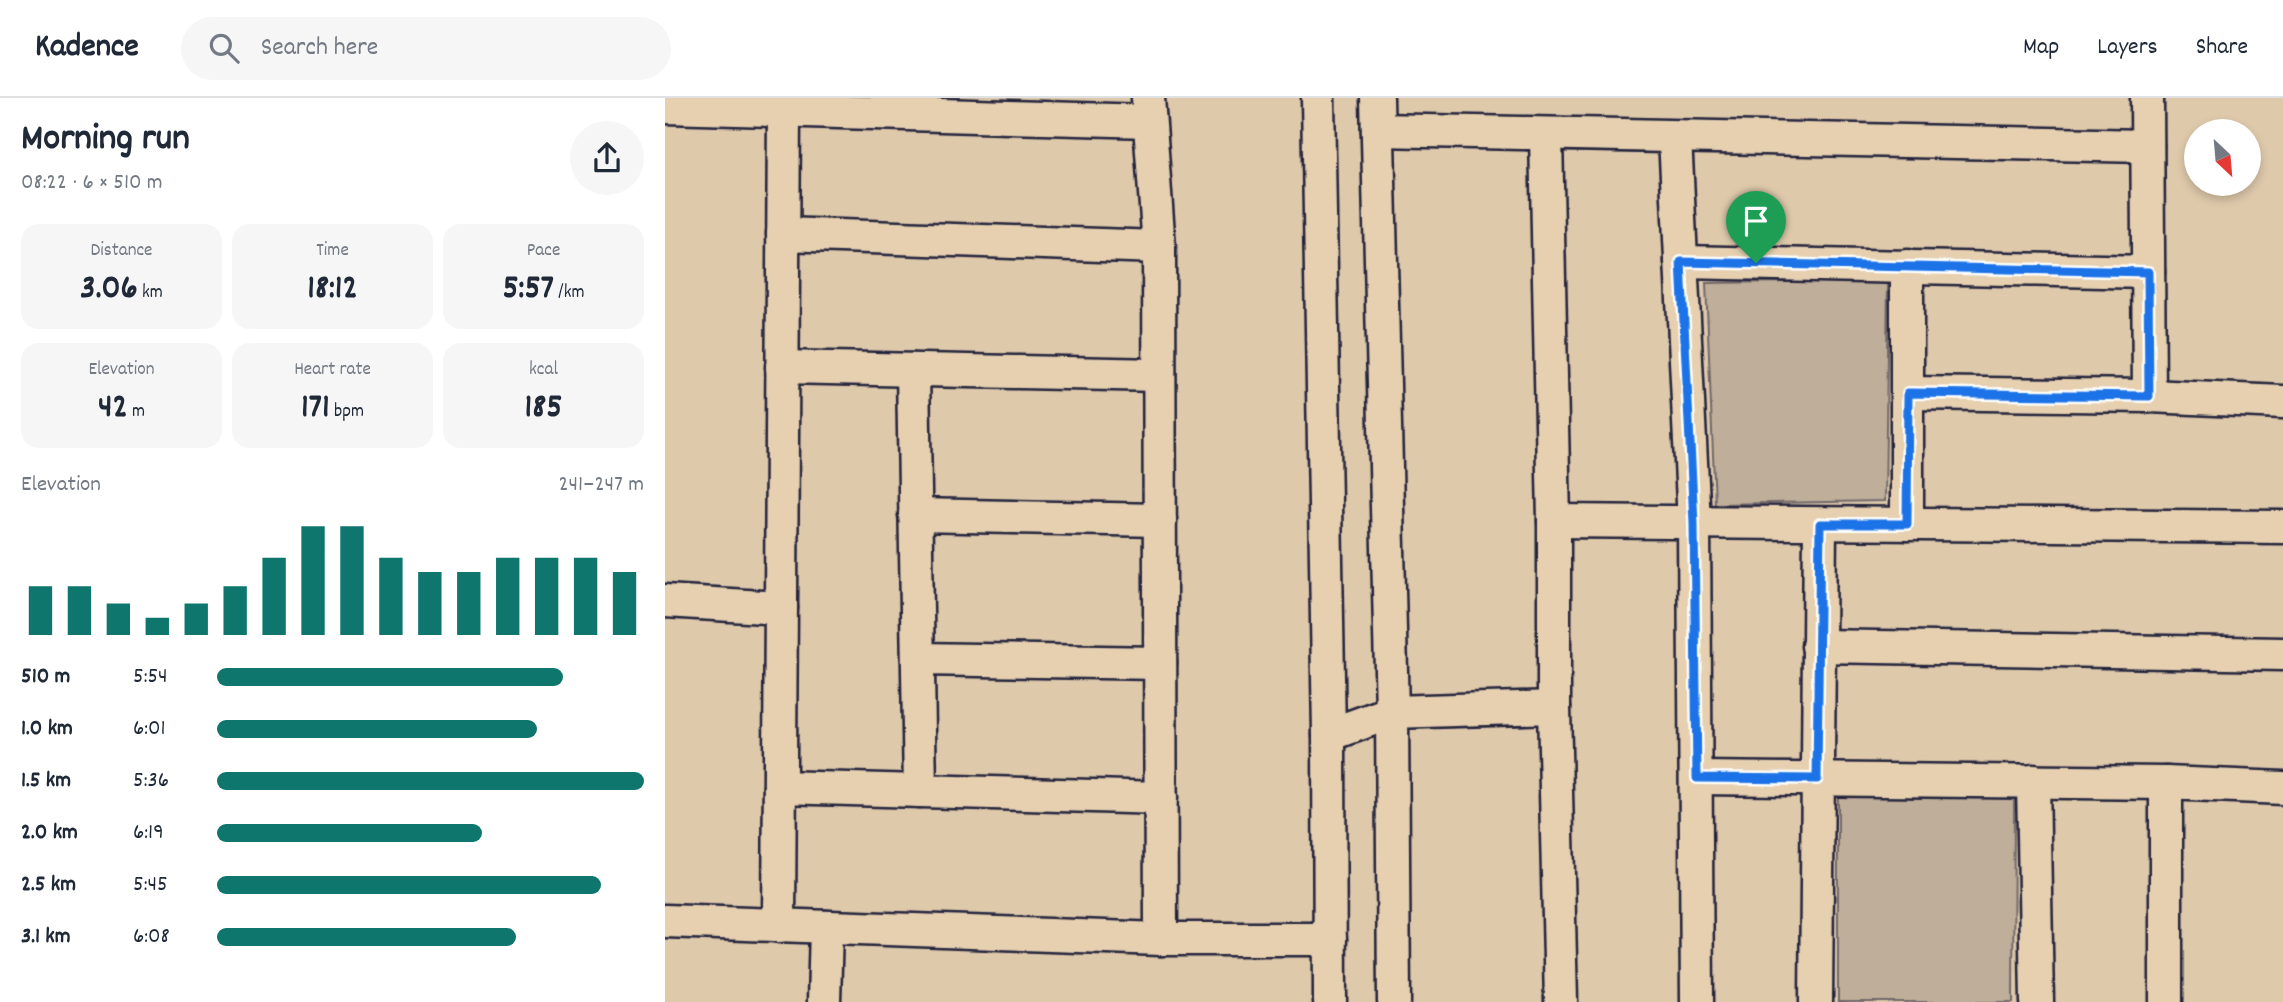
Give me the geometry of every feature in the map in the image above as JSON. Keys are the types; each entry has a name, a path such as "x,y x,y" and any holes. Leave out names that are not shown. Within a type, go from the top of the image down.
{"street":[{"path":"1318,98 1329,735 1330,1002"},
{"path":"1377,98 1392,712 1394,1002"},
{"path":"2147,98 2149,396"},
{"path":"665,107 784,110 1148,109 1159,247 1161,939"},
{"path":"779,926 784,110"},
{"path":"1378,131 2147,146"},
{"path":"1546,135 1554,521 1553,707 1561,1002"},
{"path":"1675,137 1694,523 1697,1002"},
{"path":"783,234 1159,247"},
{"path":"1681,262 2148,272"},
{"path":"1907,266 1907,524"},
{"path":"782,367 1159,375"},
{"path":"913,370 920,791"},
{"path":"1908,393 2149,396 2283,402"},
{"path":"915,515 1160,520"},
{"path":"1554,521 2283,527"},
{"path":"1816,1002 1820,524"},
{"path":"665,601 781,608"},
{"path":"1818,646 2283,654"},
{"path":"918,659 1160,663"},
{"path":"1329,735 1392,712 1553,707"},
{"path":"1697,778 2167,783 2283,788"},
{"path":"2033,781 2037,1002"},
{"path":"2166,1002 2167,783"},
{"path":"780,787 1161,798"},
{"path":"665,921 1161,939 1330,939"},
{"path":"824,1002 826,927"}],"shaded area":[{"path":"1888,281 1885,501 1715,504 1706,283"},
{"path":"1838,796 2014,798 2013,1002 1838,1002"}],"route":[{"path":"1681,262 1756,263 2148,272 2149,396 1908,393 1907,524 1820,524 1817,779 1697,778 1694,523 1681,262"}]}
